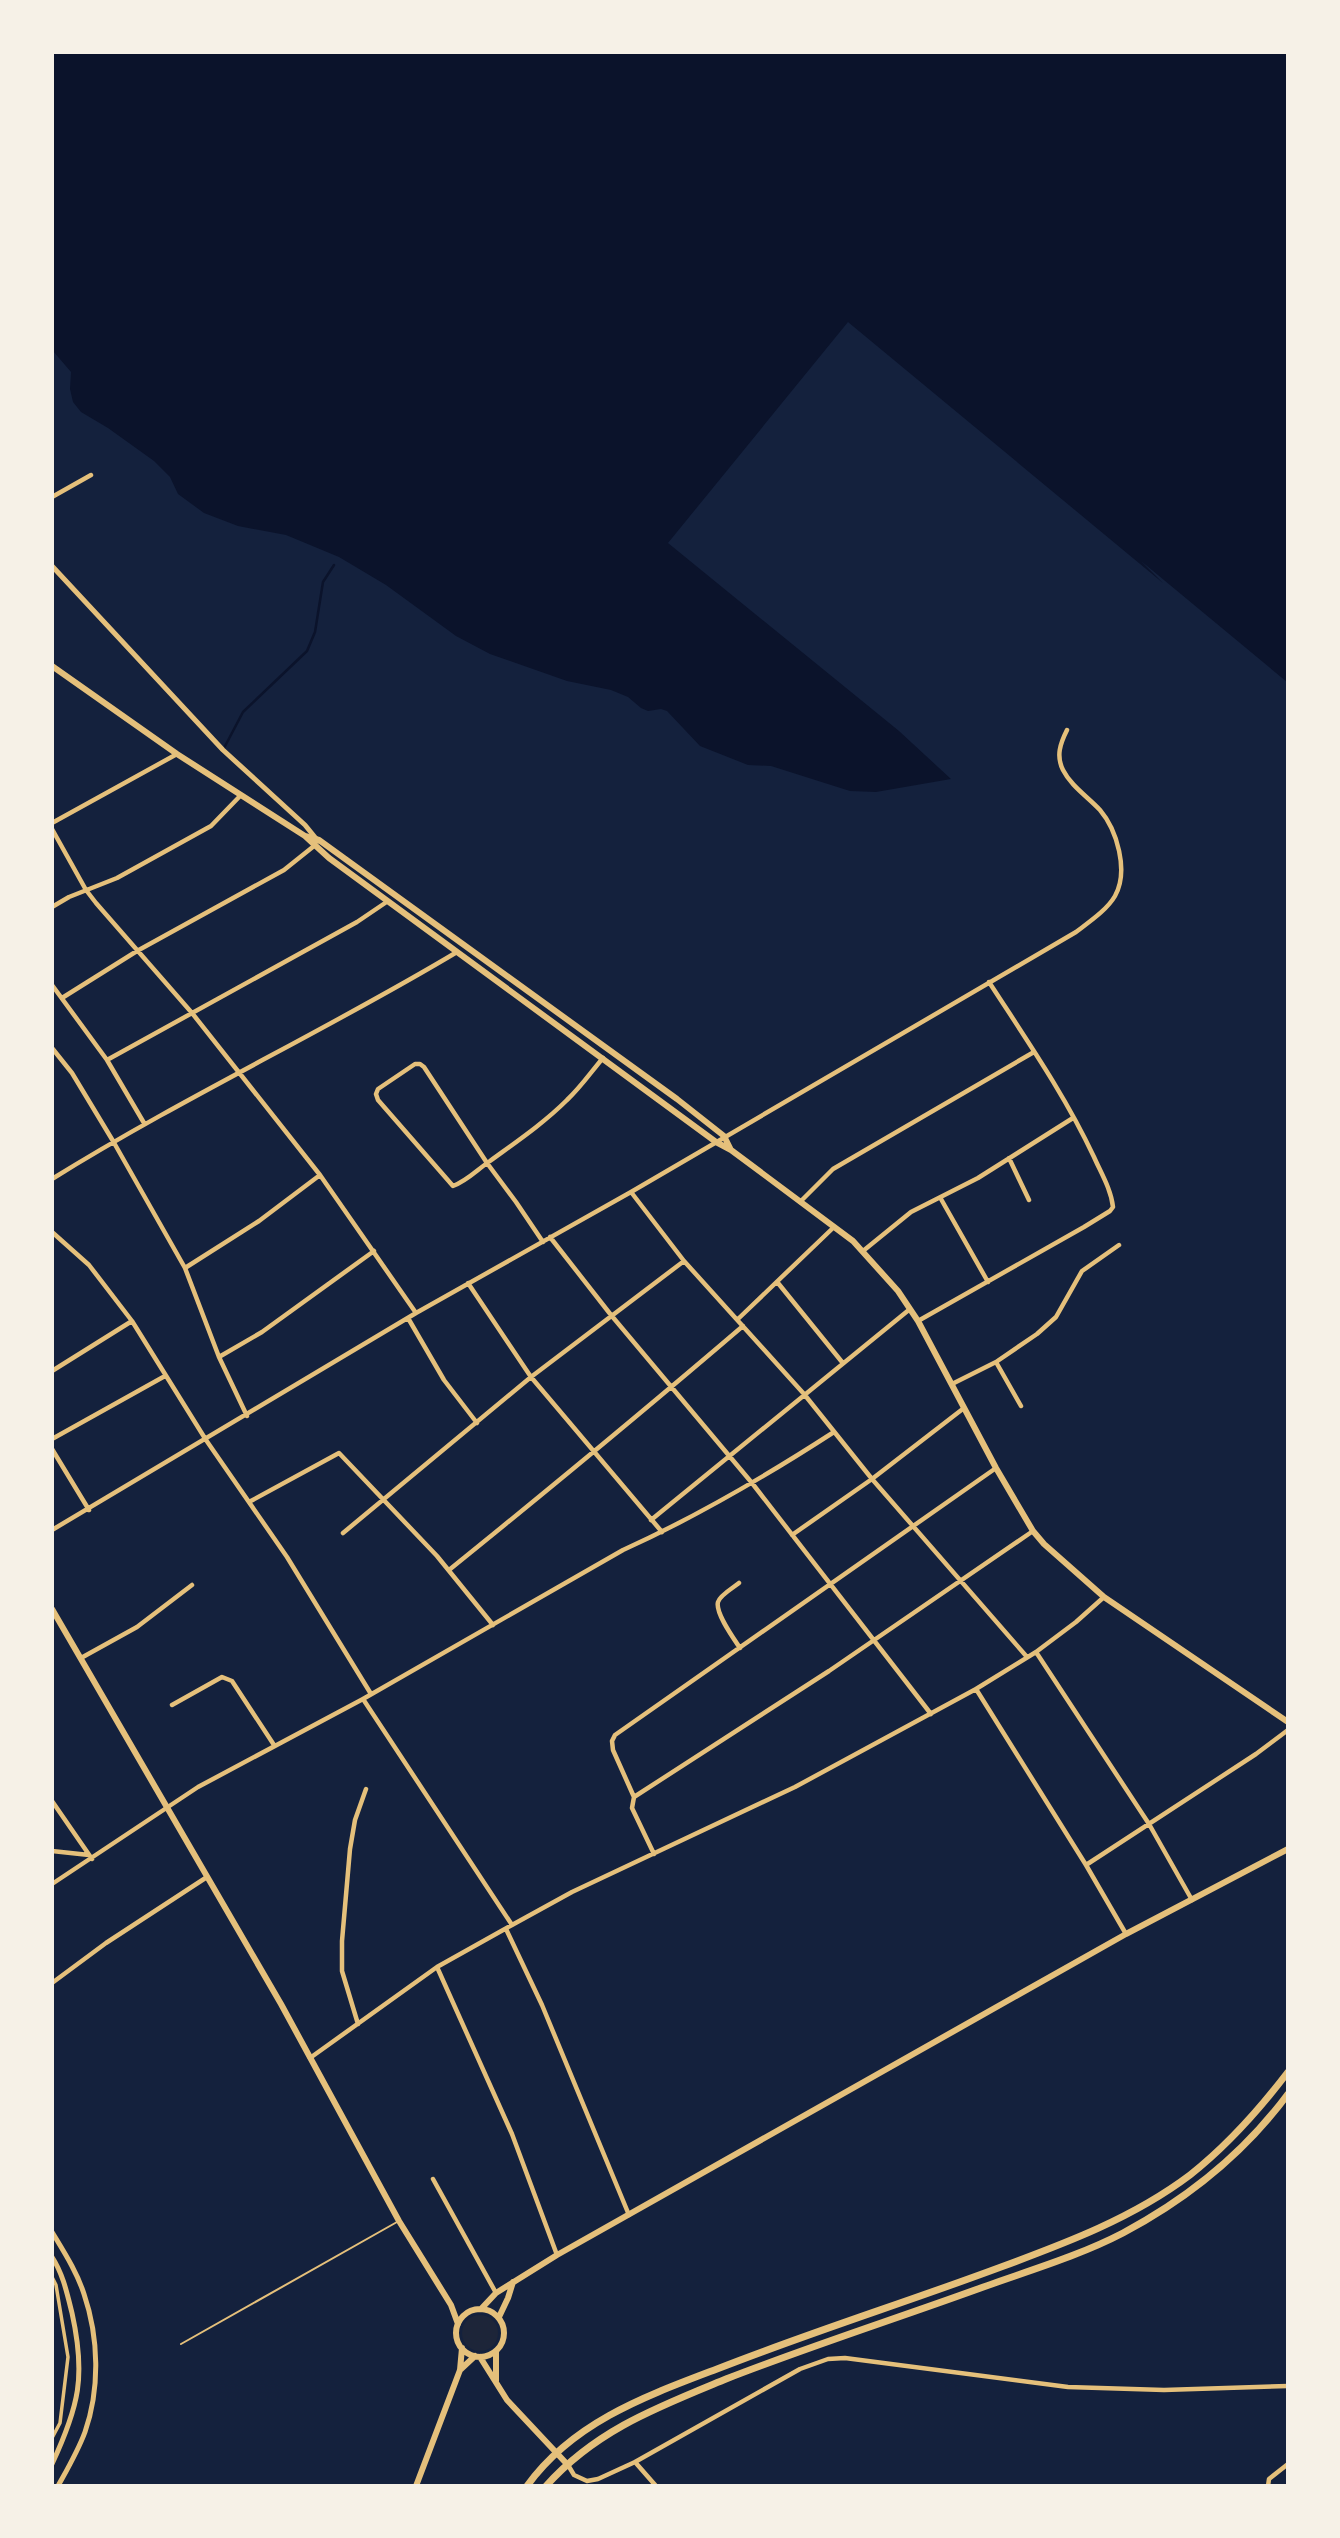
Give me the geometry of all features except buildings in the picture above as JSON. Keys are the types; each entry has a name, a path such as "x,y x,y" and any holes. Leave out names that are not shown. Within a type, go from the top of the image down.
{"highway":[{"path":"527,2486 555,2451 600,2420 654,2393 756,2353 1024,2259 1115,2221 1188,2176 1219,2150 1246,2124 1287,2072"},
{"path":"545,2486 566,2463 606,2435 667,2402 1122,2234 1172,2204 1229,2160 1287,2094"}],"main road":[{"path":"52,666 177,754 316,843 580,1029 724,1136 731,1150"},
{"path":"316,843 388,901 716,1142 731,1150 863,1251 911,1309 1033,1531 1062,1561 1104,1597 1287,1722"},
{"path":"574,1037 580,1029"},
{"path":"671,1107 677,1099"},
{"path":"52,1609 310,2058 398,2221 451,2305 458,2324 460,2370 416,2486"},
{"path":"481,2309 496,2293 557,2255 1126,1934 1287,1849"},
{"path":"499,2317 513,2282"},
{"path":"451,2305 468,2312 481,2309 491,2311 499,2317 504,2338 496,2351 496,2381"},
{"path":"458,2324 468,2312"},
{"path":"461,2348 477,2357 507,2400 566,2463"},
{"path":"460,2370 477,2357 496,2351"}],"street":[{"path":"52,497 91,475"},
{"path":"52,566 223,750 312,832 316,843 284,870 137,951 62,998"},
{"path":"52,1530 416,1313 631,1192 1076,932 1115,896 1120,883 1121,860 1115,835 1102,813 1063,770 1058,752 1067,730"},
{"path":"52,823 177,754"},
{"path":"52,907 117,878 211,826 241,795"},
{"path":"52,830 86,890 192,1013 320,1175 416,1313"},
{"path":"107,1060 357,922 388,901"},
{"path":"52,1179 113,1141 459,951"},
{"path":"918,1321 1111,1211 1113,1207 1109,1190 1073,1118 989,982"},
{"path":"52,985 107,1060 144,1124"},
{"path":"52,1048 72,1073 185,1268 219,1357 247,1416"},
{"path":"800,1202 834,1169 1034,1052"},
{"path":"542,1242 516,1202 487,1163 420,1064 415,1064 378,1088 376,1094 378,1100 453,1186 460,1184 487,1163 553,1113 603,1058"},
{"path":"863,1251 911,1212 941,1199 1073,1118"},
{"path":"1009,1158 1030,1200"},
{"path":"185,1268 259,1222 320,1175"},
{"path":"631,1192 684,1261 804,1394 872,1479 1027,1658"},
{"path":"941,1199 988,1282"},
{"path":"738,1319 834,1227"},
{"path":"52,1232 89,1265 132,1321 206,1440 287,1557 371,1694"},
{"path":"550,1237 611,1315 752,1483 931,1714"},
{"path":"951,1384 996,1362 1037,1334 1056,1317 1082,1271 1119,1245"},
{"path":"219,1357 262,1332 374,1251"},
{"path":"343,1533 531,1377 684,1261"},
{"path":"468,1283 531,1377 662,1532"},
{"path":"778,1283 842,1362"},
{"path":"651,1520 842,1362 911,1309"},
{"path":"408,1318 444,1380 477,1423"},
{"path":"52,1371 132,1321"},
{"path":"449,1570 595,1452 743,1326"},
{"path":"996,1362 1021,1406"},
{"path":"52,1439 165,1376"},
{"path":"792,1535 872,1479 964,1408"},
{"path":"52,1884 198,1787 363,1699 622,1550 662,1532 752,1483 834,1432"},
{"path":"52,1449 89,1510"},
{"path":"249,1502 339,1453 449,1570 493,1625"},
{"path":"654,1854 632,1808 634,1797 613,1751 612,1741 615,1735 996,1468"},
{"path":"634,1797 874,1640 1033,1531"},
{"path":"739,1583 719,1599 717,1604 719,1613 740,1648"},
{"path":"81,1658 145,1622 192,1585"},
{"path":"310,2058 437,1967 572,1892 795,1787 976,1689 1027,1658 1076,1622 1104,1597"},
{"path":"1035,1652 1149,1824 1192,1900"},
{"path":"172,1705 222,1677 227,1677 274,1745"},
{"path":"976,1689 1126,1934"},
{"path":"363,1699 509,1927 629,2216"},
{"path":"1086,1865 1256,1754 1287,1730"},
{"path":"358,2025 342,1971 342,1941 350,1849 355,1820 366,1789"},
{"path":"52,1801 90,1857"},
{"path":"52,1851 90,1857"},
{"path":"52,1983 138,1921 207,1877"},
{"path":"437,1967 512,2134 557,2255"},
{"path":"433,2179 496,2293"},
{"path":"52,2232 72,2265 85,2295 97,2365 85,2432 58,2486"},
{"path":"52,2257 65,2286 79,2342 80,2377 69,2428 52,2464"},
{"path":"52,2277 68,2357 60,2423 52,2438"},
{"path":"566,2463 574,2475 587,2483 598,2479 635,2462 800,2369 828,2360 874,2361 1068,2387 1164,2390 1287,2386"},
{"path":"635,2462 656,2486"},
{"path":"1268,2486 1269,2479 1287,2464"}],"lane":[{"path":"181,2344 398,2221"}],"shaded area":[{"path":"52,53 1287,53 1287,682 848,322 668,543 899,731 951,779 876,792 850,791 771,766 748,765 700,746 667,711 648,711 628,697 611,690 567,681 490,654 456,636 386,585 339,557 286,535 238,526 204,513 178,494 170,477 154,461 81,412 73,402 70,389 71,372 53,351"},
{"path":"480,2315 492,2321 498,2333 492,2345 480,2351 468,2345 462,2333 468,2321"}],"waterway":[{"path":"223,750 243,712 307,651 315,632 323,582 334,565"}]}
